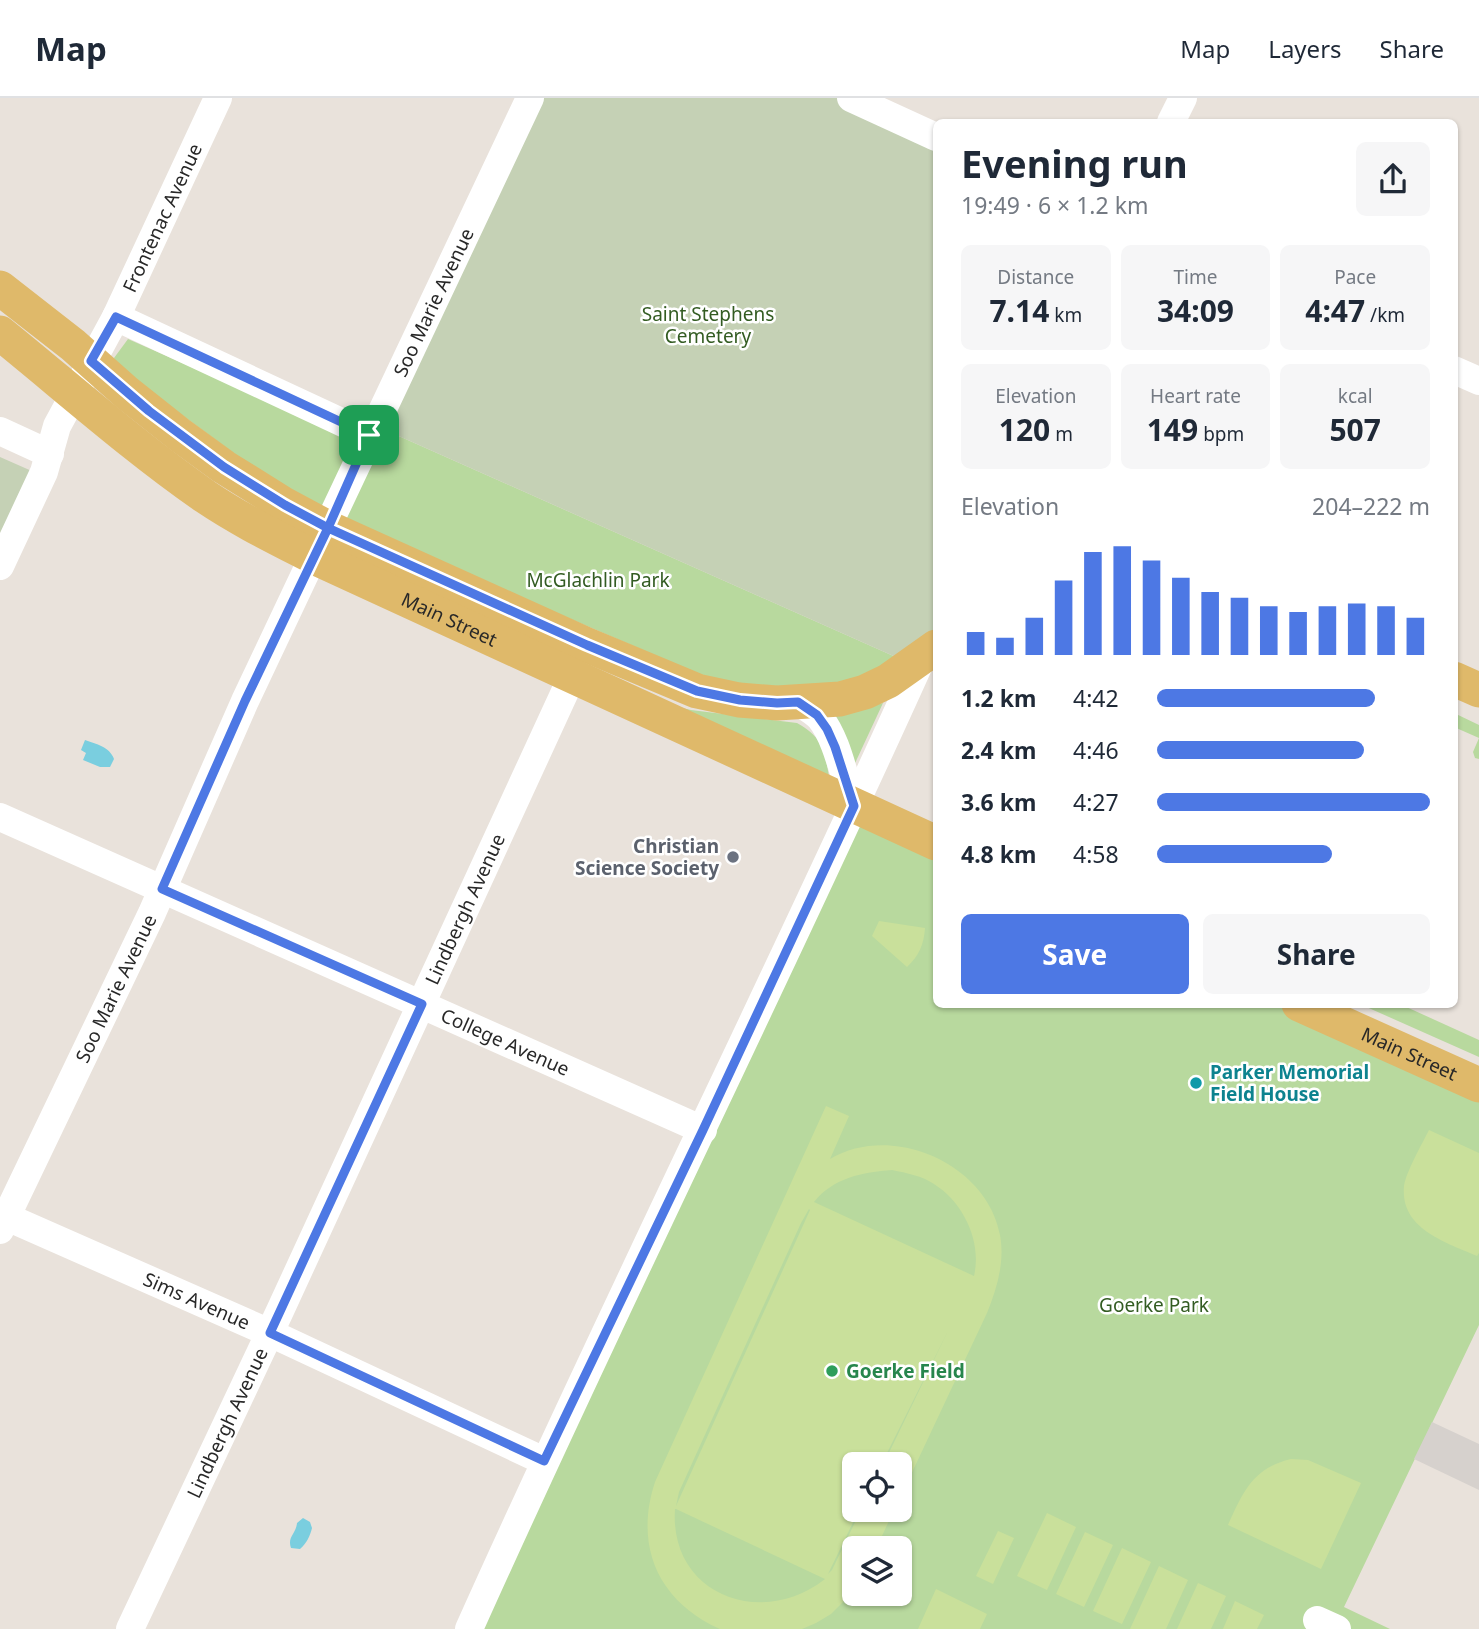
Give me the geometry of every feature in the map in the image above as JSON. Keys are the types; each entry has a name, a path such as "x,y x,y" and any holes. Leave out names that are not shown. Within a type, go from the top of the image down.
{"main road":[{"path":"0,288 73,345 149,411 224,467 285,505 321,542"},
{"path":"0,333 154,459 252,525 321,542 580,660 854,806 933,842"},
{"path":"580,660 697,691 740,700 777,703 840,699 865,692 888,681 929,652"},
{"path":"1458,681 1479,690"},
{"name":"Main Street","path":"1308,1008 1479,1085"}],"street":[{"name":"Frontenac Avenue","path":"0,566 44,472 57,426 116,317 218,98"},
{"name":"Soo Marie Avenue","path":"2,1220 162,889 245,701 530,98"},
{"path":"851,98 933,136"},
{"path":"1172,119 1183,98"},
{"path":"116,317 369,435"},
{"path":"1458,372 1479,381"},
{"path":"0,431 50,454"},
{"path":"468,1629 544,1461 929,652"},
{"name":"Lindbergh Avenue","path":"130,1629 270,1333 580,660"},
{"path":"798,702 817,715 827,729 854,806"},
{"name":"College Avenue","path":"0,817 703,1130"},
{"name":"Sims Avenue","path":"2,1220 270,1333 544,1461"}],"green space":[{"name":"Saint Stephens Cemetery","path":"530,98 845,98 933,139 933,642 898,658 374,425"},
{"name":"McGlachlin Park","path":"128,339 343,434 374,425 898,658 867,675 816,689 731,688 362,529 267,478 116,366 114,358"},
{"path":"0,457 34,472 0,542"},
{"path":"883,703 850,774 835,715"},
{"path":"674,706 797,723 821,745 829,776"},
{"path":"1458,715 1479,725 1479,738 1458,729"},
{"path":"1479,738 1479,759 1475,758 1473,752"},
{"name":"Goerke Park","path":"854,805 933,842 933,1008 1310,1008 1479,1084 1479,1325 1344,1607 1390,1629 469,1629"},
{"path":"879,921 925,928 920,949 907,967 872,936"},
{"path":"1369,1008 1409,1008 1479,1040 1479,1057"},
{"name":"Goerke Field","path":"826,1106 849,1116 830,1159 854,1149 880,1145 907,1148 933,1156 957,1170 977,1188 991,1210 1000,1235 1001,1265 994,1294 912,1472 912,1452 889,1452 948,1331 888,1452 842,1452 842,1522 853,1522 846,1536 842,1536 842,1545 828,1574 842,1549 842,1603 831,1614 802,1629 720,1629 699,1617 681,1603 656,1569 650,1549 649,1506 655,1482","holes":["892,1170 914,1175 945,1192 962,1212 973,1237 976,1263 974,1276 814,1202 839,1182 870,1172","810,1210 676,1506 679,1492","675,1509 825,1579 800,1594 774,1601 748,1602 724,1595 703,1582 687,1563 677,1539"]},
{"path":"1429,1130 1479,1153 1477,1256 1427,1232 1409,1213 1405,1201 1405,1180"},
{"path":"1291,1459 1308,1460 1361,1483 1321,1569 1228,1525 1245,1492 1258,1475 1267,1468"},
{"path":"1047,1513 1076,1527 1047,1590 1017,1576"},
{"name":"Goerke Field","path":"855,1522 888,1522 882,1536 848,1536"},
{"path":"998,1531 1014,1538 993,1584 976,1576"},
{"path":"1085,1532 1113,1545 1084,1607 1056,1594"},
{"path":"1122,1548 1151,1562 1122,1624 1093,1611"},
{"path":"1159,1566 1188,1580 1166,1629 1130,1629"},
{"path":"1198,1583 1226,1596 1211,1629 1177,1629"},
{"path":"936,1589 987,1614 980,1629 918,1629"},
{"path":"1235,1601 1264,1615 1257,1629 1223,1629"}],"shaded area":[{"path":"1432,1422 1479,1444 1479,1490 1414,1459"}],"water":[{"path":"85,740 102,747 112,755 114,759 110,767 100,767 83,760 86,753 81,750"},
{"path":"303,1518 310,1522 312,1528 309,1537 300,1549 291,1548 291,1538 297,1523"}],"place":[{"name":"Christian Science Society","path":"733,857"},
{"name":"Parker Memorial Field House","path":"1196,1083"},
{"name":"Goerke Field","path":"832,1371"}],"route":[{"path":"369,435 116,317 91,361 149,411 224,467 328,528 587,645 697,691 740,700 798,702 817,715 827,729 854,806 703,1130 544,1461 270,1333 422,1004 162,889 245,701 328,528 369,435"}]}
